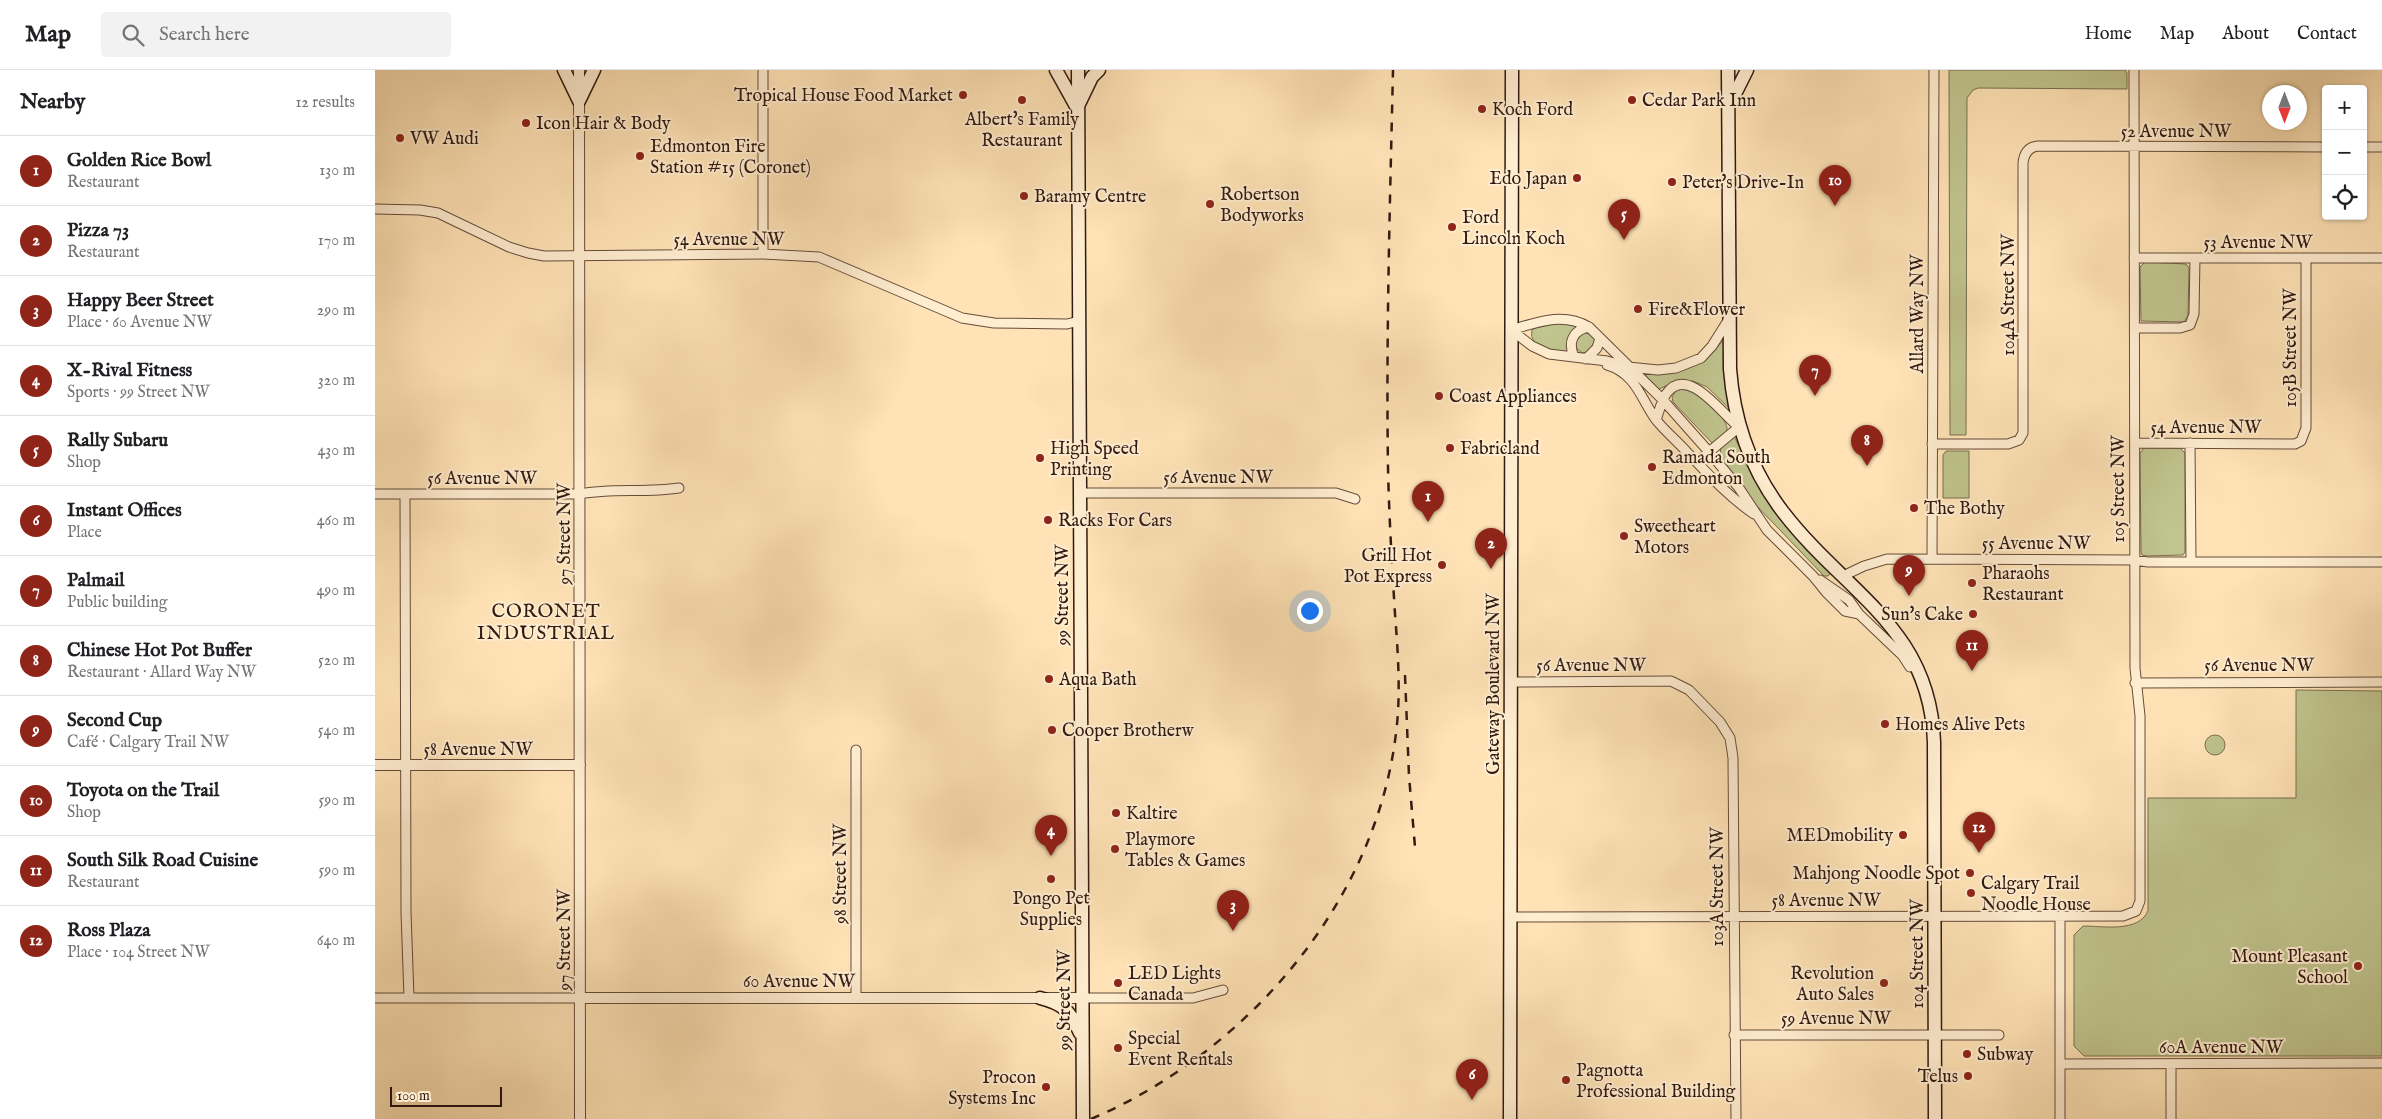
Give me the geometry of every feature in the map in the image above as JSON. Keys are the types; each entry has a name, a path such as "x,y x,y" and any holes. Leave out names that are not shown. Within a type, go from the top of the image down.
{"main road":[{"path":"564,70 579,102"},
{"path":"579,102 594,70"},
{"path":"1056,70 1077,108"},
{"name":"99 Street NW","path":"1078,70 1083,1119"},
{"path":"1077,108 1092,77 1099,70"},
{"path":"1504,70 1511,88"},
{"name":"Gateway Boulevard NW","path":"1511,70 1511,1119"},
{"name":"104 Street NW","path":"1727,70 1731,380 1739,427 1755,467 1777,504 1801,534 1843,576 1904,643 1914,660 1928,695 1934,737 1935,1119"},
{"path":"1728,109 1747,70"},
{"path":"1040,998 1069,1011 1082,1038"}],"street":[{"name":"97 Street NW","path":"579,70 580,1119"},
{"path":"763,70 763,254"},
{"name":"Allard Way NW","path":"1932,558 1934,70"},
{"name":"105 Street NW","path":"2134,70 2135,682 2140,716 2140,901 2138,908"},
{"name":"52 Avenue NW","path":"2028,150 2038,146 2322,147"},
{"path":"2367,147 2382,147"},
{"name":"104A Street NW","path":"1933,444 2007,444 2019,440 2023,429 2023,163 2028,150"},
{"name":"54 Avenue NW","path":"375,209 420,210 438,213 509,247 528,254 580,257 799,255 831,261 962,318 977,322 1067,324 1079,322"},
{"name":"53 Avenue NW","path":"2134,258 2382,258"},
{"path":"2135,328 2180,328 2192,322 2194,314 2195,258"},
{"name":"105B Street NW","path":"2304,437 2306,428 2306,258"},
{"path":"1511,330 1544,320 1559,319 1576,320 1589,327 1663,400 1710,453 1739,488 1767,530 1845,611 1859,614 1903,656 1928,695"},
{"path":"1511,330 1543,352 1617,363 1629,367 1668,369 1694,362 1712,346 1729,319"},
{"path":"1574,357 1570,345 1572,339 1577,332 1589,327"},
{"path":"1590,359 1597,348 1600,338"},
{"path":"1590,359 1624,374 1643,394 1657,420 1736,501 1759,517"},
{"path":"1657,420 1663,400 1673,388 1683,385 1692,387 1707,396 1739,427 1697,462"},
{"name":"54 Avenue NW","path":"2135,443 2295,444 2304,437"},
{"path":"2190,443 2191,562"},
{"name":"56 Avenue NW","path":"375,494 580,494 591,492 655,492 679,488"},
{"name":"56 Avenue NW","path":"1079,493 1336,493 1355,499"},
{"path":"405,494 405,912 409,998"},
{"name":"55 Avenue NW","path":"1843,576 1883,559 2382,562"},
{"name":"56 Avenue NW","path":"1511,682 1671,681"},
{"name":"103A Street NW","path":"1671,681 1683,686 1720,722 1730,738 1733,758 1736,1119"},
{"name":"56 Avenue NW","path":"2135,682 2382,682"},
{"name":"98 Street NW","path":"856,750 856,998"},
{"name":"58 Avenue NW","path":"375,766 580,765"},
{"name":"58 Avenue NW","path":"1511,916 2123,916 2133,914 2138,908"},
{"path":"2060,916 2060,1119"},
{"name":"60 Avenue NW","path":"375,998 1193,998 1223,990"},
{"name":"59 Avenue NW","path":"1734,1035 1999,1035"},
{"name":"60A Avenue NW","path":"2060,1064 2382,1063"},
{"path":"2171,1064 2171,1119"}],"green space":[{"path":"1949,70 2125,70 2127,73 2127,89 1978,88 1973,90 1967,98 1966,435 1950,435"},
{"path":"2145,262 2186,264 2189,268 2188,316 2184,322 2141,321 2140,267"},
{"path":"1546,322 1576,325 1567,352 1543,347 1534,341 1532,330"},
{"path":"1581,333 1589,333 1595,339 1595,347 1589,353 1581,353 1575,347 1575,339"},
{"path":"1723,340 1729,408 1707,387 1693,381 1675,382 1659,389 1645,375 1673,372 1698,364 1705,360"},
{"path":"1686,388 1698,394 1713,406 1727,426 1727,432 1713,444 1673,402 1672,397 1676,391"},
{"path":"1734,436 1752,472 1833,570 1828,576 1824,576 1754,503 1720,456 1721,445"},
{"path":"2144,448 2180,448 2185,453 2185,552 2183,555 2142,555 2140,453"},
{"path":"1946,451 1969,451 1969,498 1943,498 1943,455"},
{"path":"2296,690 2382,691 2382,1056 2084,1056 2074,1046 2074,935 2083,926 2119,927 2136,923 2148,911 2148,798 2296,798"},
{"path":"2215,735 2222,738 2225,745 2222,752 2215,755 2208,752 2205,745 2208,738"}],"railway":[{"path":"1091,1119 1148,1090 1201,1055 1250,1013 1294,965 1332,912 1362,856 1384,796 1396,733 1399,688 1388,467 1389,268 1393,70"},
{"path":"1405,675 1409,776 1415,847"}],"place":[{"name":"Tropical House Food Market","path":"963,95"},
{"name":"Albert's Family Restaurant","path":"1022,100"},
{"name":"Cedar Park Inn","path":"1632,100"},
{"name":"Koch Ford","path":"1482,109"},
{"name":"Icon Hair & Body","path":"526,123"},
{"name":"VW Audi","path":"400,138"},
{"name":"Edmonton Fire Station #15 (Coronet)","path":"640,156"},
{"name":"Edo Japan","path":"1577,178"},
{"name":"Peter's Drive-In","path":"1672,182"},
{"name":"Baramy Centre","path":"1024,196"},
{"name":"Robertson Bodyworks","path":"1210,204"},
{"name":"Toyota on the Trail","path":"1835,206"},
{"name":"Ford Lincoln Koch","path":"1452,227"},
{"name":"Rally Subaru","path":"1624,240"},
{"name":"Fire&Flower","path":"1638,309"},
{"name":"Coast Appliances","path":"1439,396"},
{"name":"Palmail","path":"1815,396"},
{"name":"Fabricland","path":"1450,448"},
{"name":"High Speed Printing","path":"1040,458"},
{"name":"Chinese Hot Pot Buffer","path":"1867,466"},
{"name":"Ramada South Edmonton","path":"1652,467"},
{"name":"The Bothy","path":"1914,508"},
{"name":"Racks For Cars","path":"1048,520"},
{"name":"Golden Rice Bowl","path":"1428,522"},
{"name":"Sweetheart Motors","path":"1624,536"},
{"name":"Grill Hot Pot Express","path":"1442,565"},
{"name":"Pizza 73","path":"1491,569"},
{"name":"Pharaohs Restaurant","path":"1972,583"},
{"name":"Second Cup","path":"1909,596"},
{"name":"Sun's Cake","path":"1973,614"},
{"name":"South Silk Road Cuisine","path":"1972,671"},
{"name":"Aqua Bath","path":"1049,679"},
{"name":"Homes Alive Pets","path":"1885,724"},
{"name":"Cooper Brotherw","path":"1052,730"},
{"name":"Kaltire","path":"1116,813"},
{"name":"MEDmobility","path":"1903,835"},
{"name":"Playmore Tables & Games","path":"1115,849"},
{"name":"Ross Plaza","path":"1979,853"},
{"name":"X-Rival Fitness","path":"1051,856"},
{"name":"Mahjong Noodle Spot","path":"1970,873"},
{"name":"Pongo Pet Supplies","path":"1051,879"},
{"name":"Calgary Trail Noodle House","path":"1971,893"},
{"name":"Happy Beer Street","path":"1233,931"},
{"name":"Mount Pleasant School","path":"2358,966"},
{"name":"LED Lights Canada","path":"1118,983"},
{"name":"Revolution Auto Sales","path":"1884,983"},
{"name":"Special Event Rentals","path":"1118,1048"},
{"name":"Subway","path":"1967,1054"},
{"name":"Telus","path":"1968,1076"},
{"name":"Pagnotta Professional Building","path":"1566,1080"},
{"name":"Procon Systems Inc","path":"1046,1087"},
{"name":"Instant Offices","path":"1472,1100"}],"district":[{"name":"CORONET INDUSTRIAL","path":"546,621"}]}
